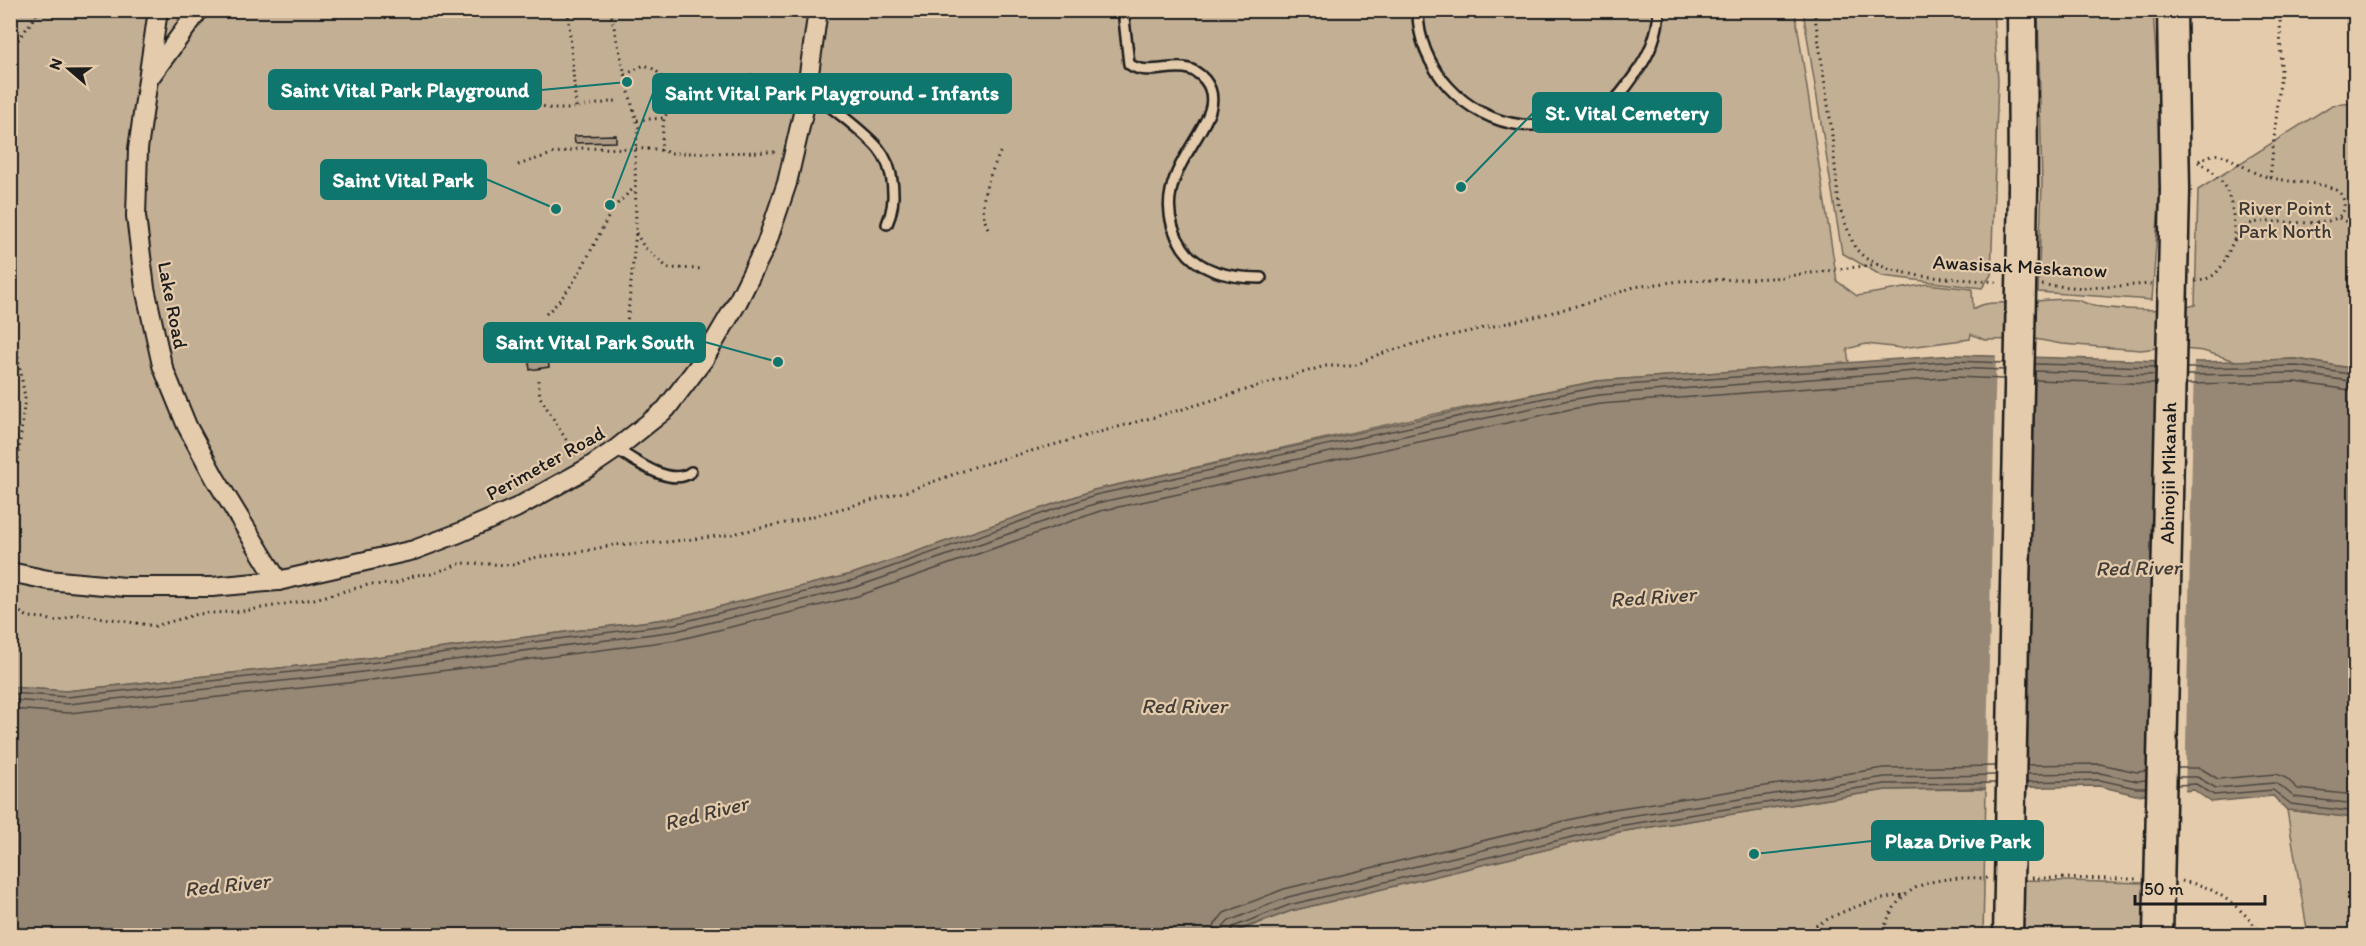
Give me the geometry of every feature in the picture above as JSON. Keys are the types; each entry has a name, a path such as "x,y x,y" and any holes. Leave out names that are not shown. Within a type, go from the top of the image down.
{"main road":[{"path":"2008,936 2023,189 2022,10"},
{"name":"Abinojii Mikanah","path":"2158,936 2185,181 2175,88 2172,10"}],"street":[{"name":"Lake Road","path":"158,10 138,149 136,216 145,288 162,365 192,436 278,581"},
{"path":"149,78 199,10"},
{"name":"Perimeter Road","path":"10,572 48,580 125,587 212,587 278,581 414,550 459,533 516,508 585,470 616,449 666,409 710,349 737,303 766,245 787,183 794,152 807,88 818,10"}],"lane":[{"path":"1123,10 1129,64 1137,70 1178,66 1193,69 1204,79 1209,88 1210,114 1177,168 1168,198 1168,214 1179,241 1187,254 1217,272 1239,278 1261,278"},
{"path":"1418,10 1422,45 1433,67 1448,87 1469,105 1493,116 1521,124 1578,119 1603,109 1626,88 1646,60 1654,43 1659,10"},
{"path":"807,88 880,150 889,172 894,195 893,211 887,224"},
{"path":"616,449 656,472 671,477 685,476 691,472"}],"path":[{"path":"10,86 13,77 11,53 15,44 32,23 38,10"},
{"path":"568,10 576,108"},
{"path":"610,10 639,128 635,148 636,231 624,355"},
{"name":"Awasisak Mēskanow","path":"1814,10 1831,125 1839,207 1855,248 1865,258 1920,276 2004,282"},
{"path":"2270,178 2281,72 2280,10"},
{"path":"625,75 644,65 662,75 672,105 664,118 661,151"},
{"path":"670,98 704,86 755,74"},
{"path":"526,101 552,109 576,108 616,101"},
{"path":"637,120 664,118"},
{"path":"518,165 555,153 583,148 635,148 671,153 794,152"},
{"path":"988,228 982,216 986,186 1001,150"},
{"path":"2185,181 2205,156 2220,155 2270,178 2330,187 2340,193 2343,200 2342,213 2339,218 2326,223 2260,220 2248,224 2240,232 2223,264 2214,275 2204,280 2192,281"},
{"path":"2198,162 2216,173 2225,189 2234,221 2234,243"},
{"path":"546,314 575,282 615,207 636,186"},
{"path":"2339,218 2355,227"},
{"path":"636,231 644,247 668,268 704,269"},
{"path":"10,606 28,617 57,621 79,614 155,626 198,614 244,611 314,599 368,585 394,584 462,562 514,565 532,558 585,551 613,544 667,542 726,535 795,521 907,491 977,466 1184,410 1325,366 1353,366 1377,355 1421,342 1544,315 1596,301 1634,287 1680,281 1773,278 1879,264"},
{"name":"Awasisak Mēskanow","path":"2038,285 2085,288 2156,284"},
{"path":"10,309 25,398 16,476 10,493"},
{"path":"538,380 540,397 585,470"},
{"path":"10,438 21,438"},
{"path":"1802,936 1823,921 1862,904 1904,894 1913,888 1942,878 1996,878"},
{"path":"2031,878 2137,879"},
{"path":"2172,879 2205,886 2245,914 2262,936"},
{"path":"1882,936 1886,922 1904,894"}],"green space":[{"name":"River Point Park North","path":"10,11 1795,11 1837,281 1857,296 1927,284 1972,289 1973,309 1989,304 2062,299 2117,309 2173,309 2195,305 2198,190 2332,105 2355,103 2355,369 2297,359 2236,361 2203,351 2165,347 2141,350 2062,344 2035,339 1985,340 1971,334 1970,339 1901,348 1866,344 1847,349 1849,363 1597,381 1430,415 1094,490 852,574 673,618 345,661 66,691 11,687"},
{"path":"1803,11 1993,11 1998,80 1991,275 1982,288 1882,276 1842,253"},
{"path":"2038,11 2153,11 2164,134 2152,300 2038,292 2042,185"},
{"path":"1986,789 1983,935 1225,936 1291,911 1619,832 1886,790"},
{"path":"2287,810 2355,818 2355,935 2308,935"},
{"path":"2021,880 2146,883 2145,935 2020,936"}],"water":[{"name":"Red River","path":"1955,355 2201,362 2297,359 2355,369 2355,818 2287,810 2273,796 2211,802 2194,790 2136,795 2099,786 1886,790 1619,832 1291,911 1225,935 11,935 10,687 66,691 345,661 673,618 852,574 1094,490 1567,387 1597,381"}],"pier":[{"path":"1996,353 2031,354 2023,791 1986,792"},
{"path":"2156,358 2194,359 2185,793 2147,797"}],"building":[{"path":"2346,10 2356,10 2356,92"},
{"path":"616,135 616,142 575,143 574,136"},
{"path":"544,327 549,367 530,370 525,329"}],"place":[{"name":"Saint Vital Park Playground","path":"627,82"},
{"name":"St. Vital Cemetery","path":"1461,187"},
{"name":"Saint Vital Park Playground - Infants","path":"610,205"},
{"name":"Saint Vital Park","path":"556,209"},
{"name":"Saint Vital Park South","path":"778,362"},
{"name":"Plaza Drive Park","path":"1754,854"}]}
